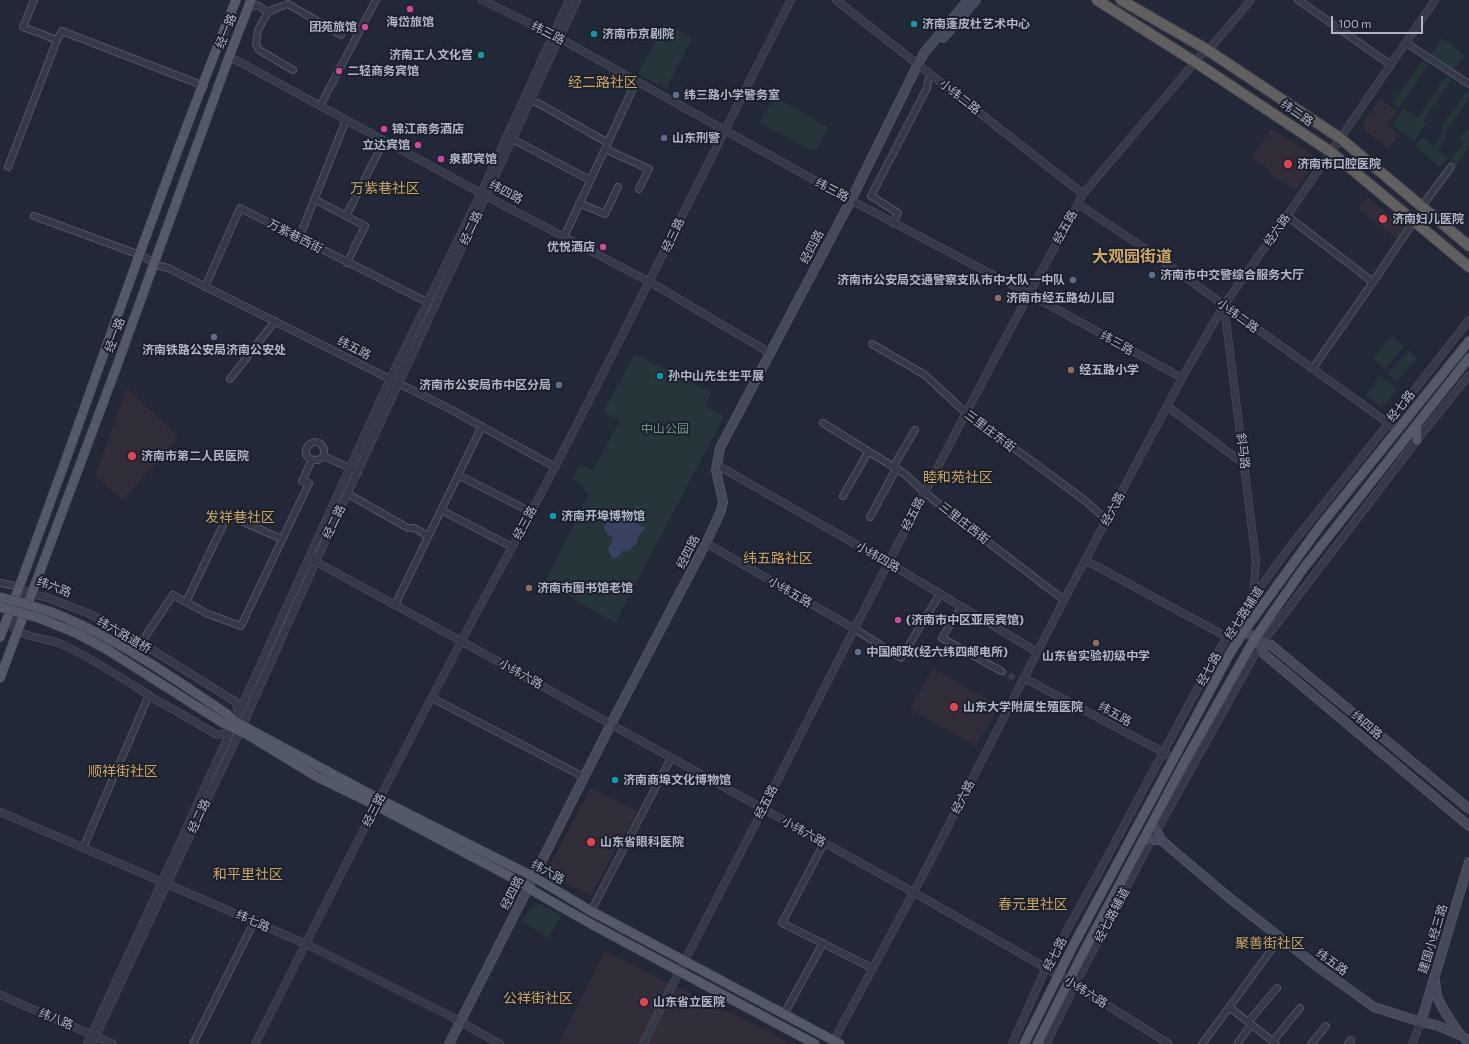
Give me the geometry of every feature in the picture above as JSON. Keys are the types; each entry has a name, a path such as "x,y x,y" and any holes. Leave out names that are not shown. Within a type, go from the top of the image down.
{"highway":[{"name":"纬二路","path":"1097,0 1195,62 1331,152 1469,267"},
{"name":"纬二路","path":"1121,0 1206,49 1340,138 1469,246"}],"main road":[{"name":"经一路","path":"0,637 2,625 20,587 140,254 236,0"},
{"name":"经四路","path":"449,1044 721,511 723,502 718,482 717,465 720,448 851,200 924,53 968,0"},
{"name":"经四路","path":"918,64 926,59 976,0"},
{"name":"经一路","path":"0,678 115,371 229,56 251,2"},
{"name":"经七路","path":"1024,1044 1058,975 1174,758 1244,632 1321,525 1469,341"},
{"name":"经七路","path":"1037,1044 1072,983 1155,827 1195,743 1303,569 1469,358"},
{"path":"1416,425 1417,440"},
{"name":"纬六路道桥","path":"0,597 63,616 92,630 119,645 227,714"},
{"name":"纬六路道桥","path":"0,607 39,618 76,633 106,649 222,723"},
{"name":"纬四路","path":"1244,632 1259,642 1271,645 1469,809"},
{"name":"纬四路","path":"1259,642 1264,654 1469,826"},
{"name":"纬六路","path":"227,714 236,725"},
{"name":"纬六路","path":"222,723 236,725 377,802 590,923 815,1044"},
{"name":"纬六路","path":"377,802 534,877 591,911 836,1043"},
{"name":"纬五路","path":"1155,827 1161,840 1280,938 1374,1007 1421,1022 1436,1025 1460,1035 1469,1042"},
{"path":"1147,840 1161,840"},
{"name":"建国小经三路","path":"1421,1022 1469,862"},
{"path":"1434,977 1437,996 1442,1007 1460,1035"}],"street":[{"path":"34,0 23,27 57,40"},
{"path":"320,106 376,0"},
{"name":"纬三路","path":"482,0 559,38 724,131 1029,294 1182,378"},
{"name":"经二路","path":"236,725 348,494 399,383 552,35 569,0"},
{"name":"经二路","path":"92,1044 94,1035 236,725 308,558 390,379 427,302 512,139 577,0"},
{"name":"经三路","path":"255,1044 377,802 461,641 531,512 650,282 724,131 791,0"},
{"name":"小纬二路","path":"836,0 1083,194"},
{"name":"经五路","path":"643,1044 684,960 763,809 887,562 1083,194 1206,49 1212,46 1251,0"},
{"path":"1298,0 1391,65"},
{"name":"经六路","path":"836,1043 872,968 913,892 1021,680 1182,378 1224,305 1436,0"},
{"path":"251,2 253,6 257,5 268,12"},
{"path":"293,70 259,50 256,44 258,30 268,12 288,4 341,35"},
{"path":"8,167 57,40 62,31 204,85"},
{"path":"1406,42 1469,84"},
{"name":"纬四路","path":"229,56 232,60 236,60 384,141 650,282 770,353"},
{"path":"893,222 898,213 871,196 927,88 931,75"},
{"path":"564,237 636,82"},
{"path":"530,100 538,103 608,143"},
{"path":"299,238 346,120"},
{"path":"512,139 590,180"},
{"path":"346,216 384,141"},
{"path":"604,149 649,169 639,189"},
{"path":"1422,206 1451,167"},
{"path":"579,203 605,214 618,187"},
{"path":"314,199 365,226 347,263"},
{"name":"小纬二路","path":"1078,204 1153,254 1398,430"},
{"name":"万紫巷西街","path":"205,287 240,208 427,302"},
{"name":"纬五路","path":"34,216 140,254 160,266 168,268 399,383 555,466"},
{"path":"1287,216 1373,282"},
{"path":"1313,368 1414,221"},
{"name":"斜马路","path":"1224,305 1256,561 1253,597"},
{"name":"经七路辅道","path":"1012,1044 1046,968 1164,753 1203,678 1227,637 1253,597 1292,544 1469,320"},
{"path":"230,379 275,321"},
{"name":"三里庄东街","path":"872,344 925,376 966,413 1082,499 1107,520"},
{"path":"1259,642 1469,375"},
{"path":"1167,406 1244,464"},
{"name":"三里庄西街","path":"822,423 905,474 924,492 1064,600"},
{"path":"395,604 482,426"},
{"path":"870,517 915,430"},
{"path":"312,442 318,442 323,446 324,456 318,460 312,460 307,457 306,451 308,445 312,442"},
{"path":"843,496 868,452"},
{"path":"324,456 358,472"},
{"path":"141,643 173,595 208,614 241,626 309,483 302,481 312,460"},
{"name":"小纬四路","path":"717,465 887,562 1037,652"},
{"path":"458,475 531,512"},
{"path":"348,494 408,528 414,528 428,536"},
{"path":"441,510 512,547"},
{"path":"186,602 226,519 232,517 282,539"},
{"name":"小纬五路","path":"706,543 853,628"},
{"name":"小纬六路","path":"308,558 395,604 913,892 1072,983 1170,1044"},
{"path":"1085,560 1227,637 1244,632"},
{"path":"0,583 20,587"},
{"name":"纬六路","path":"20,587 39,596 46,597 90,614 141,643 236,702 236,725"},
{"name":"纬六路","path":"18,632 12,627 25,593 20,587"},
{"path":"853,628 901,658 940,594"},
{"path":"957,614 961,607"},
{"path":"952,623 942,638 1001,671"},
{"path":"18,632 24,635 30,635 64,645 106,668 217,735 236,725"},
{"name":"纬五路","path":"1021,680 1174,758"},
{"path":"83,848 149,695"},
{"path":"432,698 584,777"},
{"path":"591,911 671,758"},
{"name":"纬七路","path":"0,812 306,944 460,1022 500,1044"},
{"path":"824,843 782,923 872,968"},
{"path":"193,1044 254,922"},
{"path":"1202,1044 1280,938"},
{"path":"784,1014 822,943"},
{"path":"1046,1044 1072,983"},
{"path":"1236,1044 1277,988"},
{"name":"纬八路","path":"0,995 113,1044"},
{"path":"1229,1007 1274,1043 1300,1008"},
{"path":"1412,1044 1421,1022"},
{"path":"1311,1044 1326,1026"},
{"name":"经二路","path":"87,1044 94,1035"}],"shaded area":[{"name":"济南市口腔医院","path":"1380,99 1397,111 1387,125 1399,135 1388,148 1364,128 1363,123"},
{"name":"济南市口腔医院","path":"1271,129 1318,158 1295,191 1269,173 1270,170 1252,157"},
{"name":"济南妇儿医院","path":"1367,197 1407,230 1400,241 1358,208"},
{"name":"济南市第二人民医院","path":"127,388 178,437 123,500 95,476"},
{"name":"山东大学附属生殖医院","path":"933,668 999,706 976,746 910,709"},
{"name":"山东省眼科医院","path":"591,788 637,812 590,896 546,872"},
{"name":"山东省立医院","path":"605,951 792,1044 559,1044"}],"green space":[{"path":"664,23 692,38 666,89 638,74"},
{"path":"1442,38 1465,55 1453,71 1431,55"},
{"path":"1422,61 1428,65 1399,108 1392,104"},
{"path":"1446,76 1451,80 1423,121 1426,123 1415,141 1392,125 1403,108 1418,118"},
{"path":"1467,91 1469,92 1469,99 1444,134 1447,137 1438,150 1449,158 1440,167 1415,146 1422,137 1434,147 1444,130 1441,127"},
{"path":"774,97 828,127 815,152 759,123"},
{"path":"1469,127 1469,147 1454,168 1448,164 1463,143 1459,140"},
{"path":"1392,336 1404,346 1385,369 1373,359"},
{"path":"1409,350 1417,359 1396,381 1387,373"},
{"name":"中山公园","path":"635,354 711,392 705,406 724,416 615,623 545,582 589,494 573,478 580,464 593,471 620,420 603,412"},
{"path":"1380,376 1397,389 1384,406 1380,406 1366,395"},
{"path":"539,904 561,915 548,938 522,921 531,907"}],"water":[{"path":"637,506 642,514 636,521 641,527 646,527 637,538 637,543 628,551 624,550 619,556 613,559 608,550 613,538 603,527 608,522 618,523 626,514"}],"tunnel":[{"path":"951,623 957,614"},
{"path":"1001,671 1016,679"}],"place":[{"name":"海岱旅馆","path":"410,9"},
{"name":"济南蓬皮杜艺术中心","path":"914,24"},
{"name":"团苑旅馆","path":"365,27"},
{"name":"济南市京剧院","path":"594,34"},
{"name":"济南工人文化宫","path":"481,55"},
{"name":"二轻商务宾馆","path":"339,71"},
{"name":"纬三路小学警务室","path":"676,95"},
{"name":"锦江商务酒店","path":"384,129"},
{"name":"山东刑警","path":"664,138"},
{"name":"立达宾馆","path":"418,145"},
{"name":"泉都宾馆","path":"441,159"},
{"name":"济南市口腔医院","path":"1288,164"},
{"name":"济南妇儿医院","path":"1383,219"},
{"name":"优悦酒店","path":"603,247"},
{"name":"济南市中交警综合服务大厅","path":"1152,275"},
{"name":"济南市公安局交通警察支队市中大队一中队","path":"1073,280"},
{"name":"济南市经五路幼儿园","path":"998,298"},
{"name":"济南铁路公安局济南公安处","path":"214,337"},
{"name":"经五路小学","path":"1071,370"},
{"name":"孙中山先生生平展","path":"660,376"},
{"name":"济南市公安局市中区分局","path":"559,385"},
{"name":"济南市第二人民医院","path":"132,456"},
{"name":"济南开埠博物馆","path":"553,516"},
{"name":"济南市图书馆老馆","path":"529,588"},
{"name":"(济南市中区亚辰宾馆)","path":"898,620"},
{"name":"山东省实验初级中学","path":"1096,643"},
{"name":"中国邮政(经六纬四邮电所)","path":"858,652"},
{"name":"山东大学附属生殖医院","path":"954,707"},
{"name":"济南商埠文化博物馆","path":"615,780"},
{"name":"山东省眼科医院","path":"591,842"},
{"name":"山东省立医院","path":"644,1002"}],"district":[{"name":"经二路社区","path":"603,82"},
{"name":"万紫巷社区","path":"385,188"},
{"name":"大观园街道","path":"1132,257"},
{"name":"睦和苑社区","path":"958,477"},
{"name":"发祥巷社区","path":"240,517"},
{"name":"纬五路社区","path":"778,558"},
{"name":"顺祥街社区","path":"123,771"},
{"name":"和平里社区","path":"248,874"},
{"name":"春元里社区","path":"1033,904"},
{"name":"聚善街社区","path":"1270,943"},
{"name":"公祥街社区","path":"538,998"}]}
